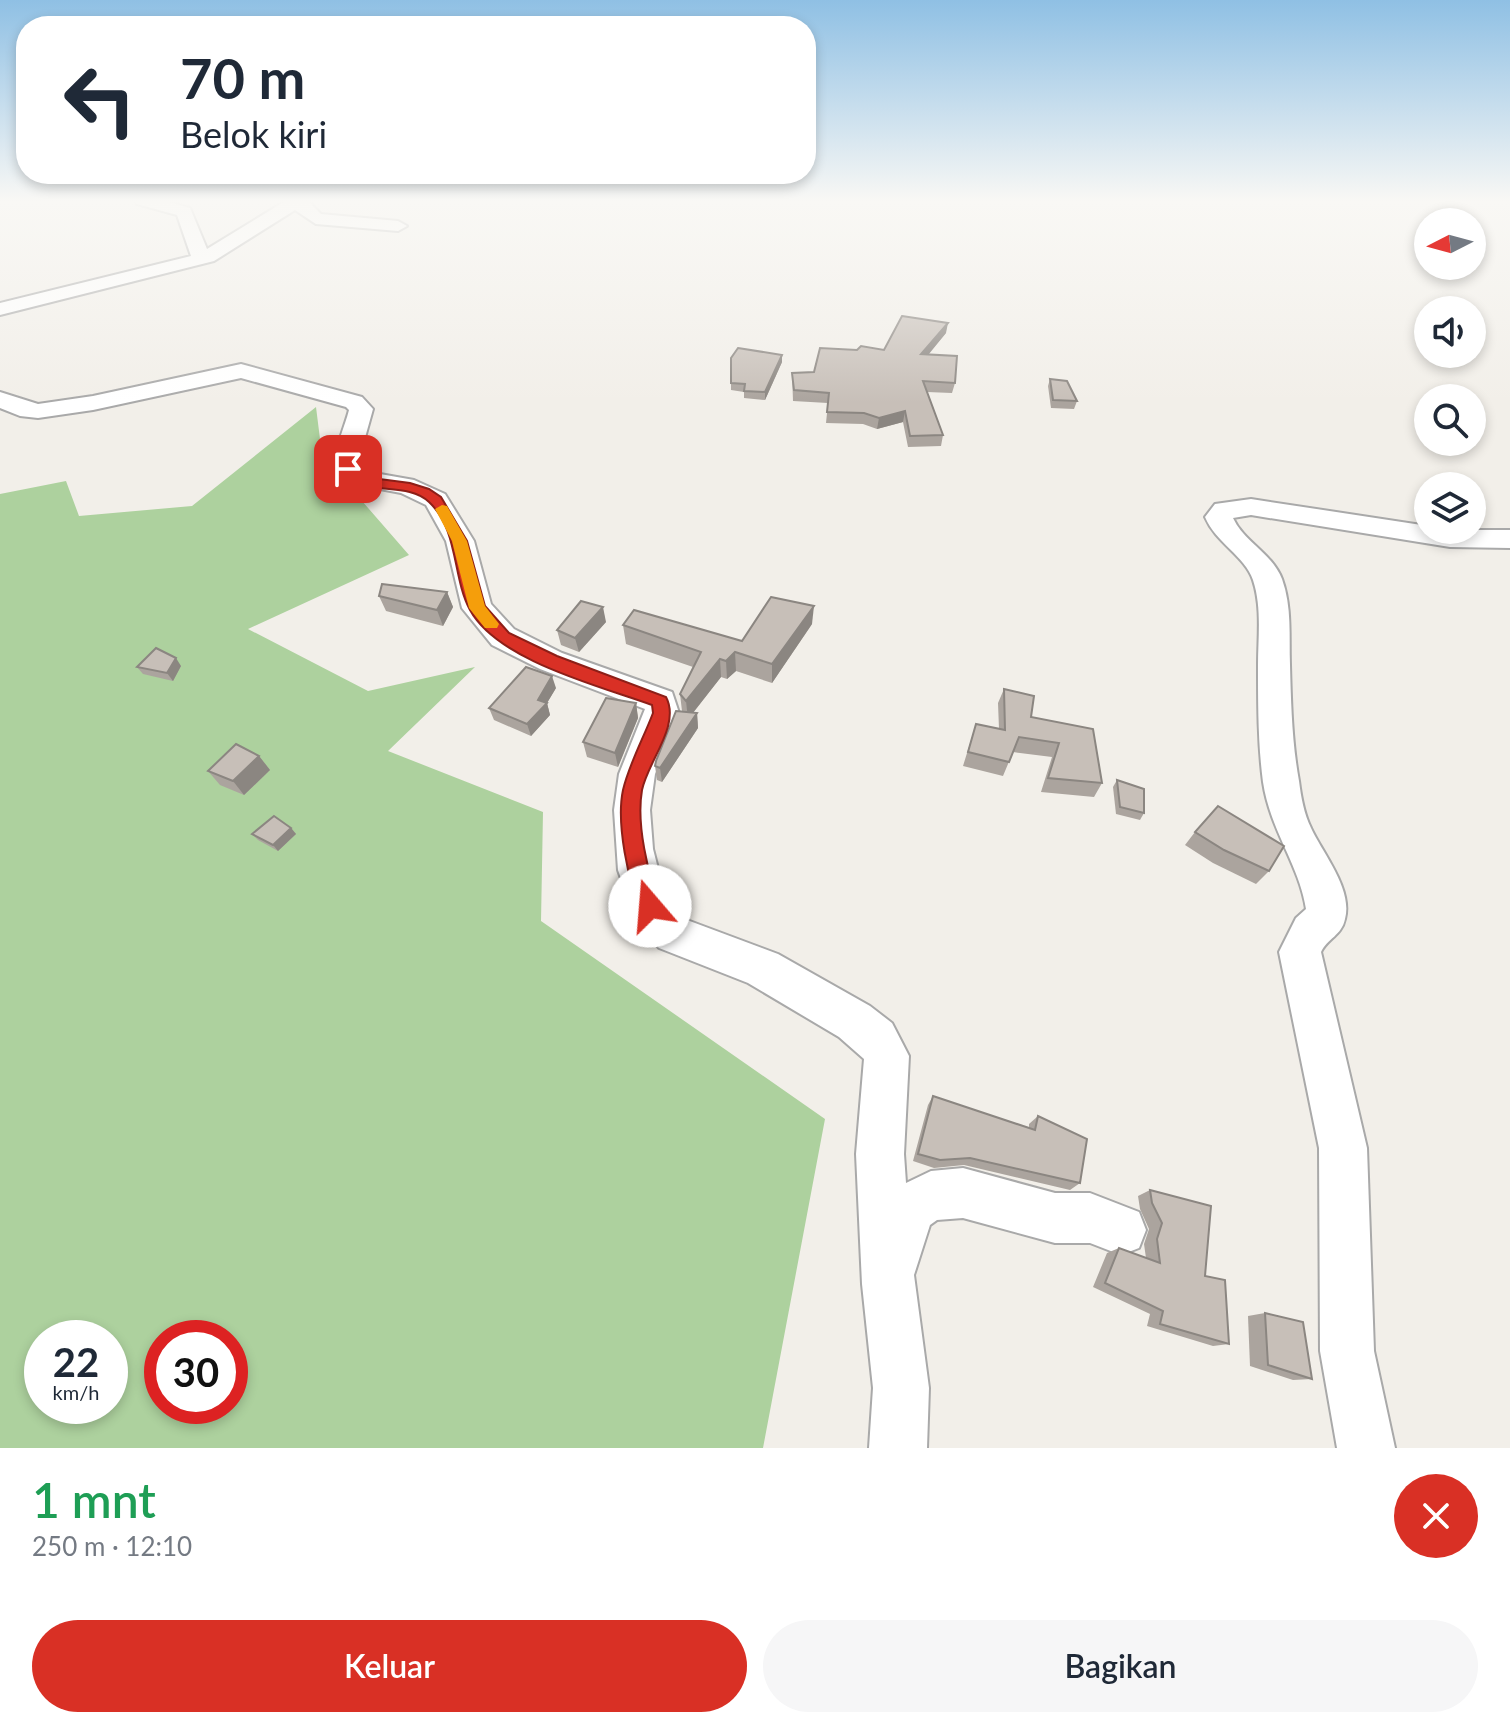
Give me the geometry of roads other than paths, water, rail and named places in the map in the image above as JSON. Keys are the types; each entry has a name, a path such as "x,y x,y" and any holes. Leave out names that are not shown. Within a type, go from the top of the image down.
{"street":[{"path":"0,309 164,268"},
{"path":"0,399 28,411 38,411 93,403 241,371 354,402 361,409 349,453 348,469 352,477 405,486 436,500 460,541 477,608 503,637 551,661 660,701 662,713 633,791 633,837 639,876 661,925 674,935 753,963 870,1031 882,1042 887,1056 880,1154 888,1284 901,1388 898,1448"},
{"path":"1366,1448 1347,1351 1343,1148 1300,952 1310,931 1325,920 1327,902 1289,818 1278,755 1274,657 1276,618 1267,577 1254,558 1222,528 1219,517 1225,510 1251,507 1450,538 1501,539"},
{"path":"888,1284 905,1216 931,1196 963,1193 1055,1218 1090,1218 1121,1230"}]}
